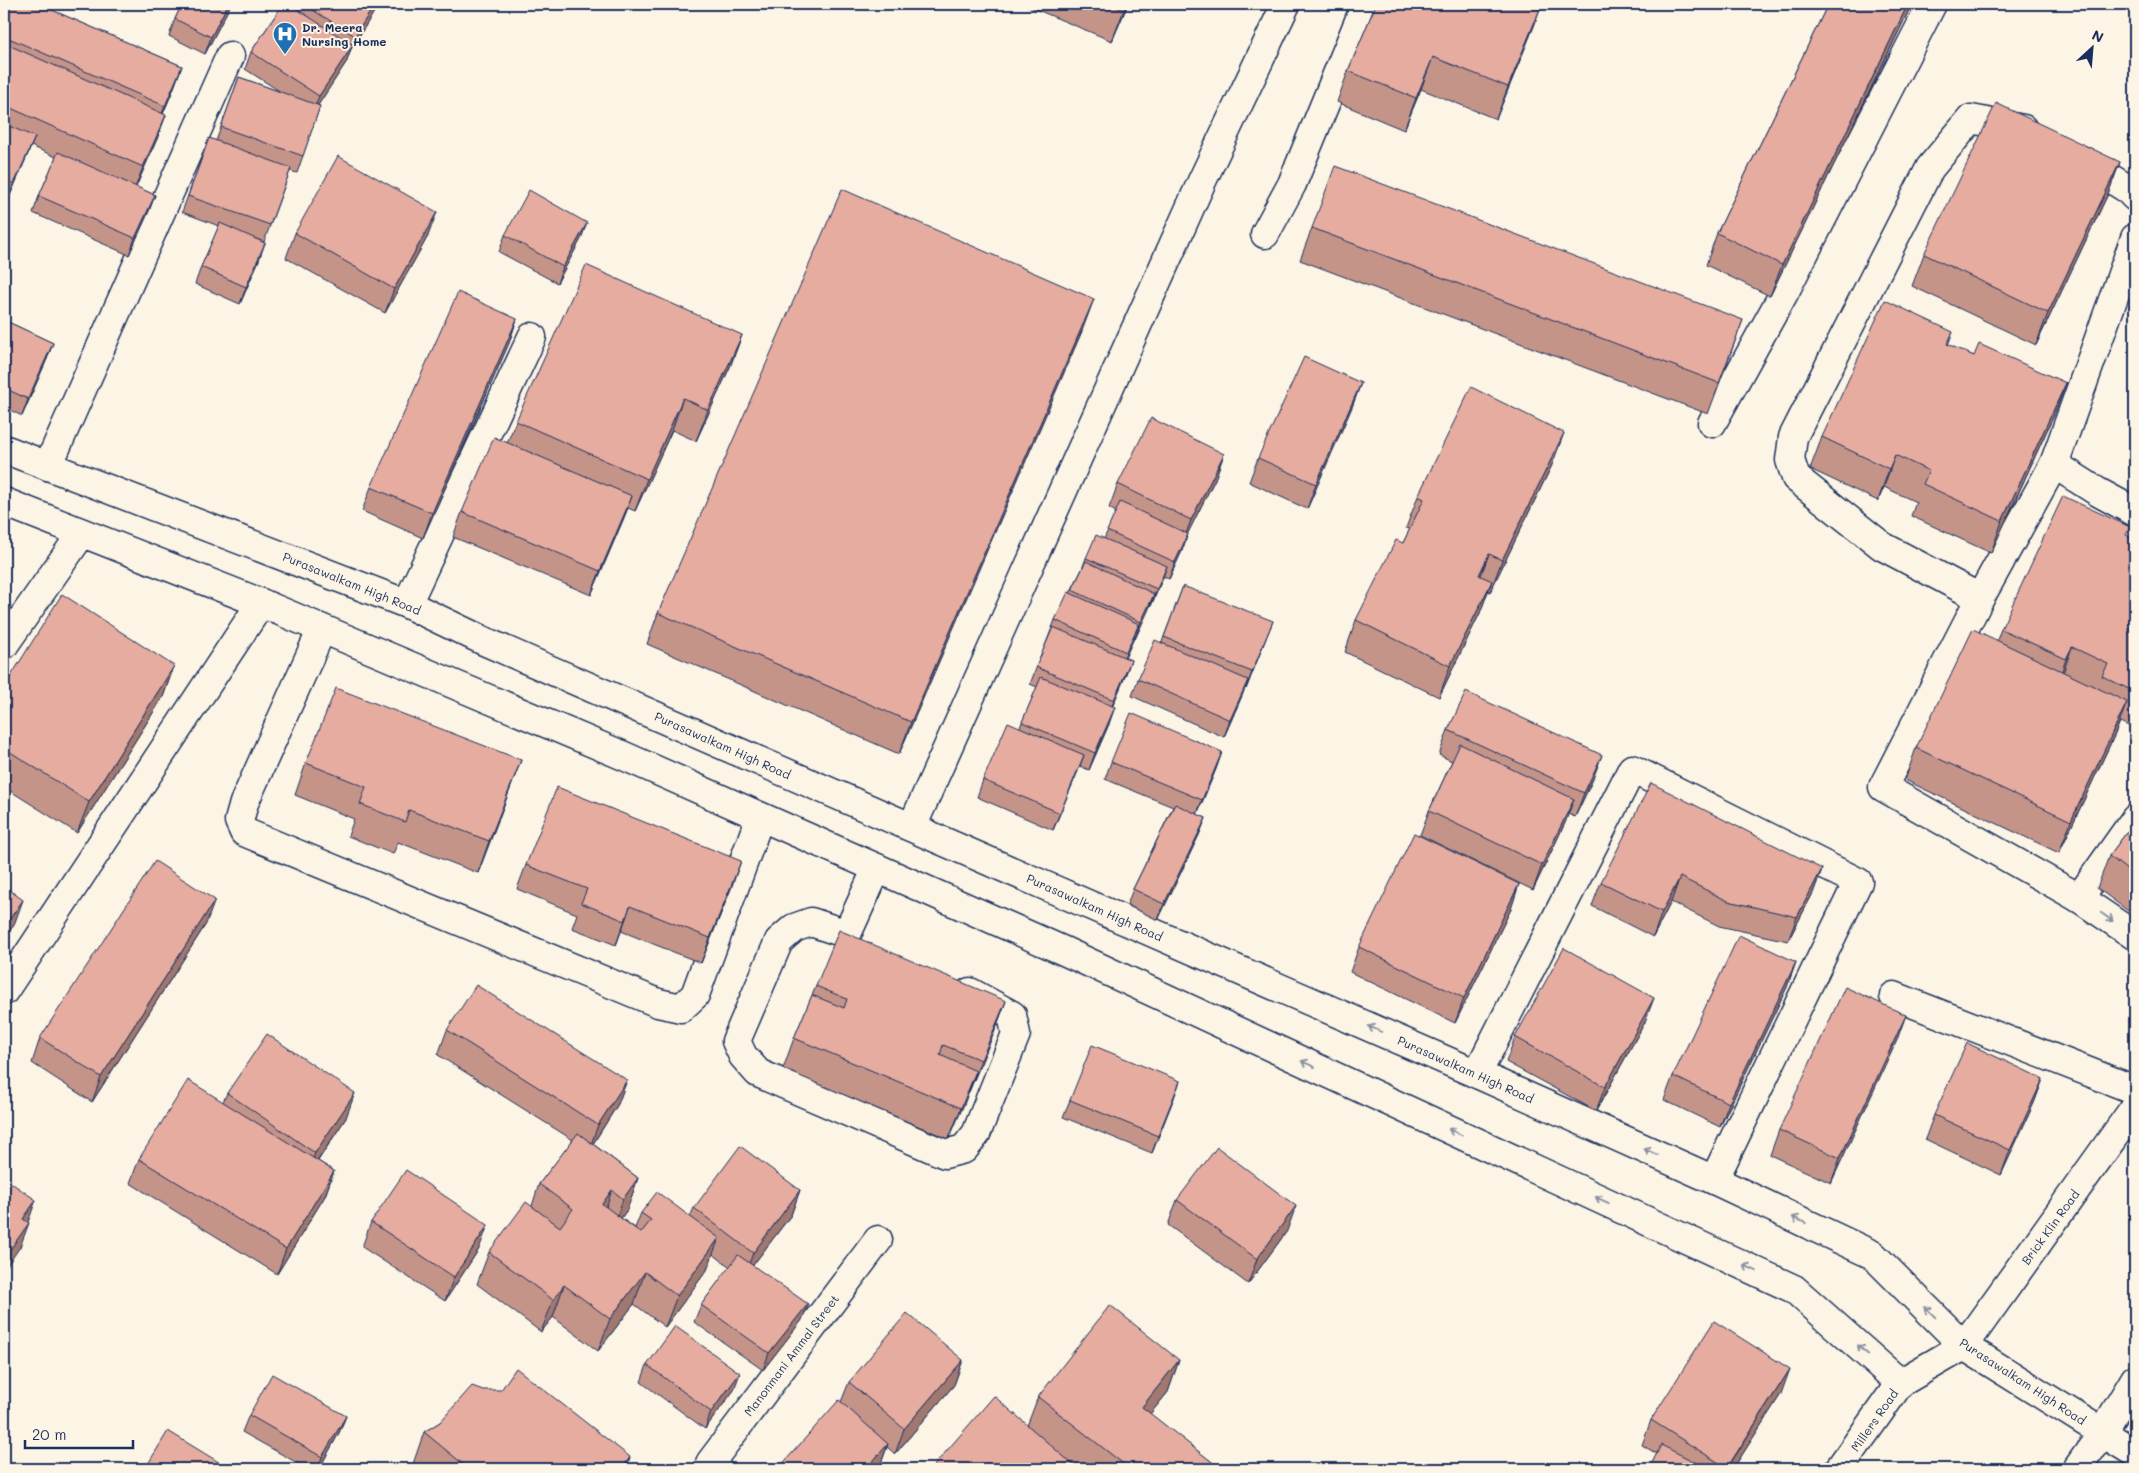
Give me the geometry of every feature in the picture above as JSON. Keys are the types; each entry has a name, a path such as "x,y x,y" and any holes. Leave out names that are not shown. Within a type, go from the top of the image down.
{"street":[{"path":"912,827 1182,226 1286,4"},
{"path":"1265,234 1292,184 1366,4"},
{"path":"1712,423 1784,293 1932,4"},
{"path":"48,466 230,56"},
{"path":"1980,598 1882,546 1796,478 1790,460 1793,437 1866,316 1930,168 1971,118 2036,132 2126,188 2135,197"},
{"path":"2135,238 2054,464 1980,598 1882,787 2079,898 2135,936"},
{"path":"407,604 532,337"},
{"path":"2047,397 2074,409"},
{"name":"Purasawalkam High Road","path":"4,449 407,604 493,645 1477,1074 1714,1180 1874,1255 1964,1346 2135,1453"},
{"path":"2054,464 2098,492 2135,512"},
{"path":"4,502 261,603 624,756 1064,951 1794,1289 1900,1383"},
{"path":"4,645 82,533"},
{"path":"4,991 261,603"},
{"path":"322,629 244,804 239,821 244,832 658,1003 681,1008 695,995 760,816"},
{"path":"1477,1074 1632,769 1858,882 1714,1180"},
{"path":"2079,898 2135,819"},
{"path":"847,934 877,868"},
{"path":"874,946 847,934 811,922 794,928 780,941 736,1041 743,1056 758,1073 945,1154 964,1149 976,1134 1016,1034 1012,1015 945,980"},
{"path":"1894,996 2135,1090"},
{"name":"Brick Klin Road","path":"1964,1346 2135,1107"},
{"name":"Manonmani Ammal Street","path":"717,1469 710,1463 878,1240"},
{"name":"Millers Road","path":"1839,1469 1900,1383 1964,1346"},
{"path":"2078,1469 2103,1432 2135,1378"}],"building":[{"path":"4,4 38,4 182,66 165,106 4,36"},
{"path":"182,4 228,4 211,37 175,19"},
{"path":"283,4 289,4 353,45 319,96 251,52"},
{"path":"303,4 375,4 355,36"},
{"path":"1110,4 1126,4 1124,10"},
{"path":"1376,4 1542,4 1508,87 1433,57 1416,98 1348,71"},
{"path":"1828,4 1908,4 1782,265 1717,233"},
{"path":"4,43 166,115 143,167 4,105"},
{"path":"239,77 320,106 303,156 221,127"},
{"path":"1996,103 2120,162 2048,313 1924,254"},
{"path":"4,124 35,137 14,184 4,179"},
{"path":"209,138 291,168 270,225 188,196"},
{"path":"58,152 155,195 135,238 39,196"},
{"path":"338,156 437,212 394,289 295,233"},
{"path":"1335,166 1743,320 1719,383 1312,228"},
{"path":"842,189 1094,299 911,722 658,613"},
{"path":"529,190 587,223 563,267 505,235"},
{"path":"220,223 265,243 246,287 201,267"},
{"path":"586,265 742,335 708,410 683,398 647,479 516,421"},
{"path":"458,292 517,319 432,513 371,487"},
{"path":"1885,300 1953,332 1947,344 1974,356 1979,344 2066,383 2002,521 1923,484 1929,471 1895,455 1889,469 1822,437"},
{"path":"4,320 53,343 28,399 4,388"},
{"path":"1304,357 1361,383 1316,484 1258,458"},
{"path":"1471,387 1564,433 1502,560 1489,554 1479,575 1492,581 1450,666 1356,620 1396,540 1403,543 1424,499 1418,496"},
{"path":"1151,418 1224,454 1191,520 1118,484"},
{"path":"494,437 632,496 600,571 462,512"},
{"path":"2063,496 2130,527 2126,535 2135,540 2135,692 2102,676 2108,664 2072,647 2066,659 2001,629"},
{"path":"1120,502 1188,534 1175,562 1107,531"},
{"path":"1096,535 1167,566 1157,589 1086,558"},
{"path":"1086,561 1154,594 1141,622 1072,590"},
{"path":"1183,586 1273,621 1252,672 1164,637"},
{"path":"1068,592 1139,624 1126,652 1055,620"},
{"path":"62,594 174,666 89,802 4,748 4,687"},
{"path":"1053,627 1131,660 1114,700 1036,667"},
{"path":"1973,629 2127,702 2071,821 1916,748"},
{"path":"1155,640 1248,680 1230,720 1138,679"},
{"path":"1041,677 1115,707 1095,753 1022,722"},
{"path":"336,688 521,760 489,841 409,810 405,822 360,804 366,787 306,763"},
{"path":"1466,692 1602,755 1584,793 1448,730"},
{"path":"1131,713 1222,752 1202,800 1111,762"},
{"path":"1008,722 1084,755 1060,813 983,780"},
{"path":"1460,744 1574,799 1542,865 1429,811"},
{"path":"1651,783 1822,869 1797,917 1728,901 1680,877 1662,912 1601,882"},
{"path":"557,787 741,861 710,938 630,906 625,921 581,903 587,889 526,865"},
{"path":"1175,804 1206,818 1164,904 1133,889"},
{"path":"2135,821 2135,876 2109,856"},
{"path":"1414,833 1519,884 1464,998 1359,947"},
{"path":"155,861 215,900 101,1077 40,1038"},
{"path":"4,886 23,900 4,927"},
{"path":"839,930 1006,1001 981,1060 943,1045 940,1055 976,1071 961,1108 794,1038 812,995 844,1008 847,999 816,986"},
{"path":"1739,935 1796,962 1729,1103 1673,1076"},
{"path":"1564,948 1654,998 1605,1087 1515,1037"},
{"path":"476,985 627,1080 598,1125 447,1030"},
{"path":"1845,987 1906,1015 1840,1158 1779,1130"},
{"path":"267,1034 355,1093 315,1153 227,1093"},
{"path":"1967,1043 2043,1079 2010,1150 1934,1115"},
{"path":"1092,1045 1180,1081 1158,1136 1070,1100"},
{"path":"188,1080 334,1171 286,1249 139,1159"},
{"path":"578,1133 638,1178 623,1199 612,1190 602,1204 641,1233 651,1220 641,1213 657,1192 719,1238 677,1296 645,1272 610,1319 564,1285 553,1300 489,1252 526,1202 560,1227 573,1209 539,1184"},
{"path":"740,1146 800,1190 753,1253 694,1208"},
{"path":"1217,1147 1296,1206 1257,1259 1177,1200"},
{"path":"406,1170 488,1225 454,1277 371,1222"},
{"path":"4,1178 36,1200 23,1219 29,1223 4,1258"},
{"path":"738,1255 808,1304 769,1353 701,1305"},
{"path":"1110,1305 1179,1360 1142,1407 1221,1469 1130,1469 1038,1397"},
{"path":"907,1313 963,1360 904,1429 849,1382"},
{"path":"1714,1321 1790,1369 1727,1468 1651,1420"},
{"path":"675,1326 740,1373 711,1412 647,1365"},
{"path":"516,1368 630,1457 622,1469 520,1469 512,1464 507,1469 469,1469 424,1432 440,1422 472,1386 483,1390 501,1390"},
{"path":"272,1374 346,1416 322,1457 249,1415"},
{"path":"994,1396 1078,1469 931,1469"},
{"path":"839,1400 888,1444 866,1469 778,1469"},
{"path":"168,1431 230,1469 145,1469"},
{"path":"1661,1445 1709,1469 1649,1469"}],"place":[{"name":"Dr. Meera Nursing Home","path":"285,55"}]}
